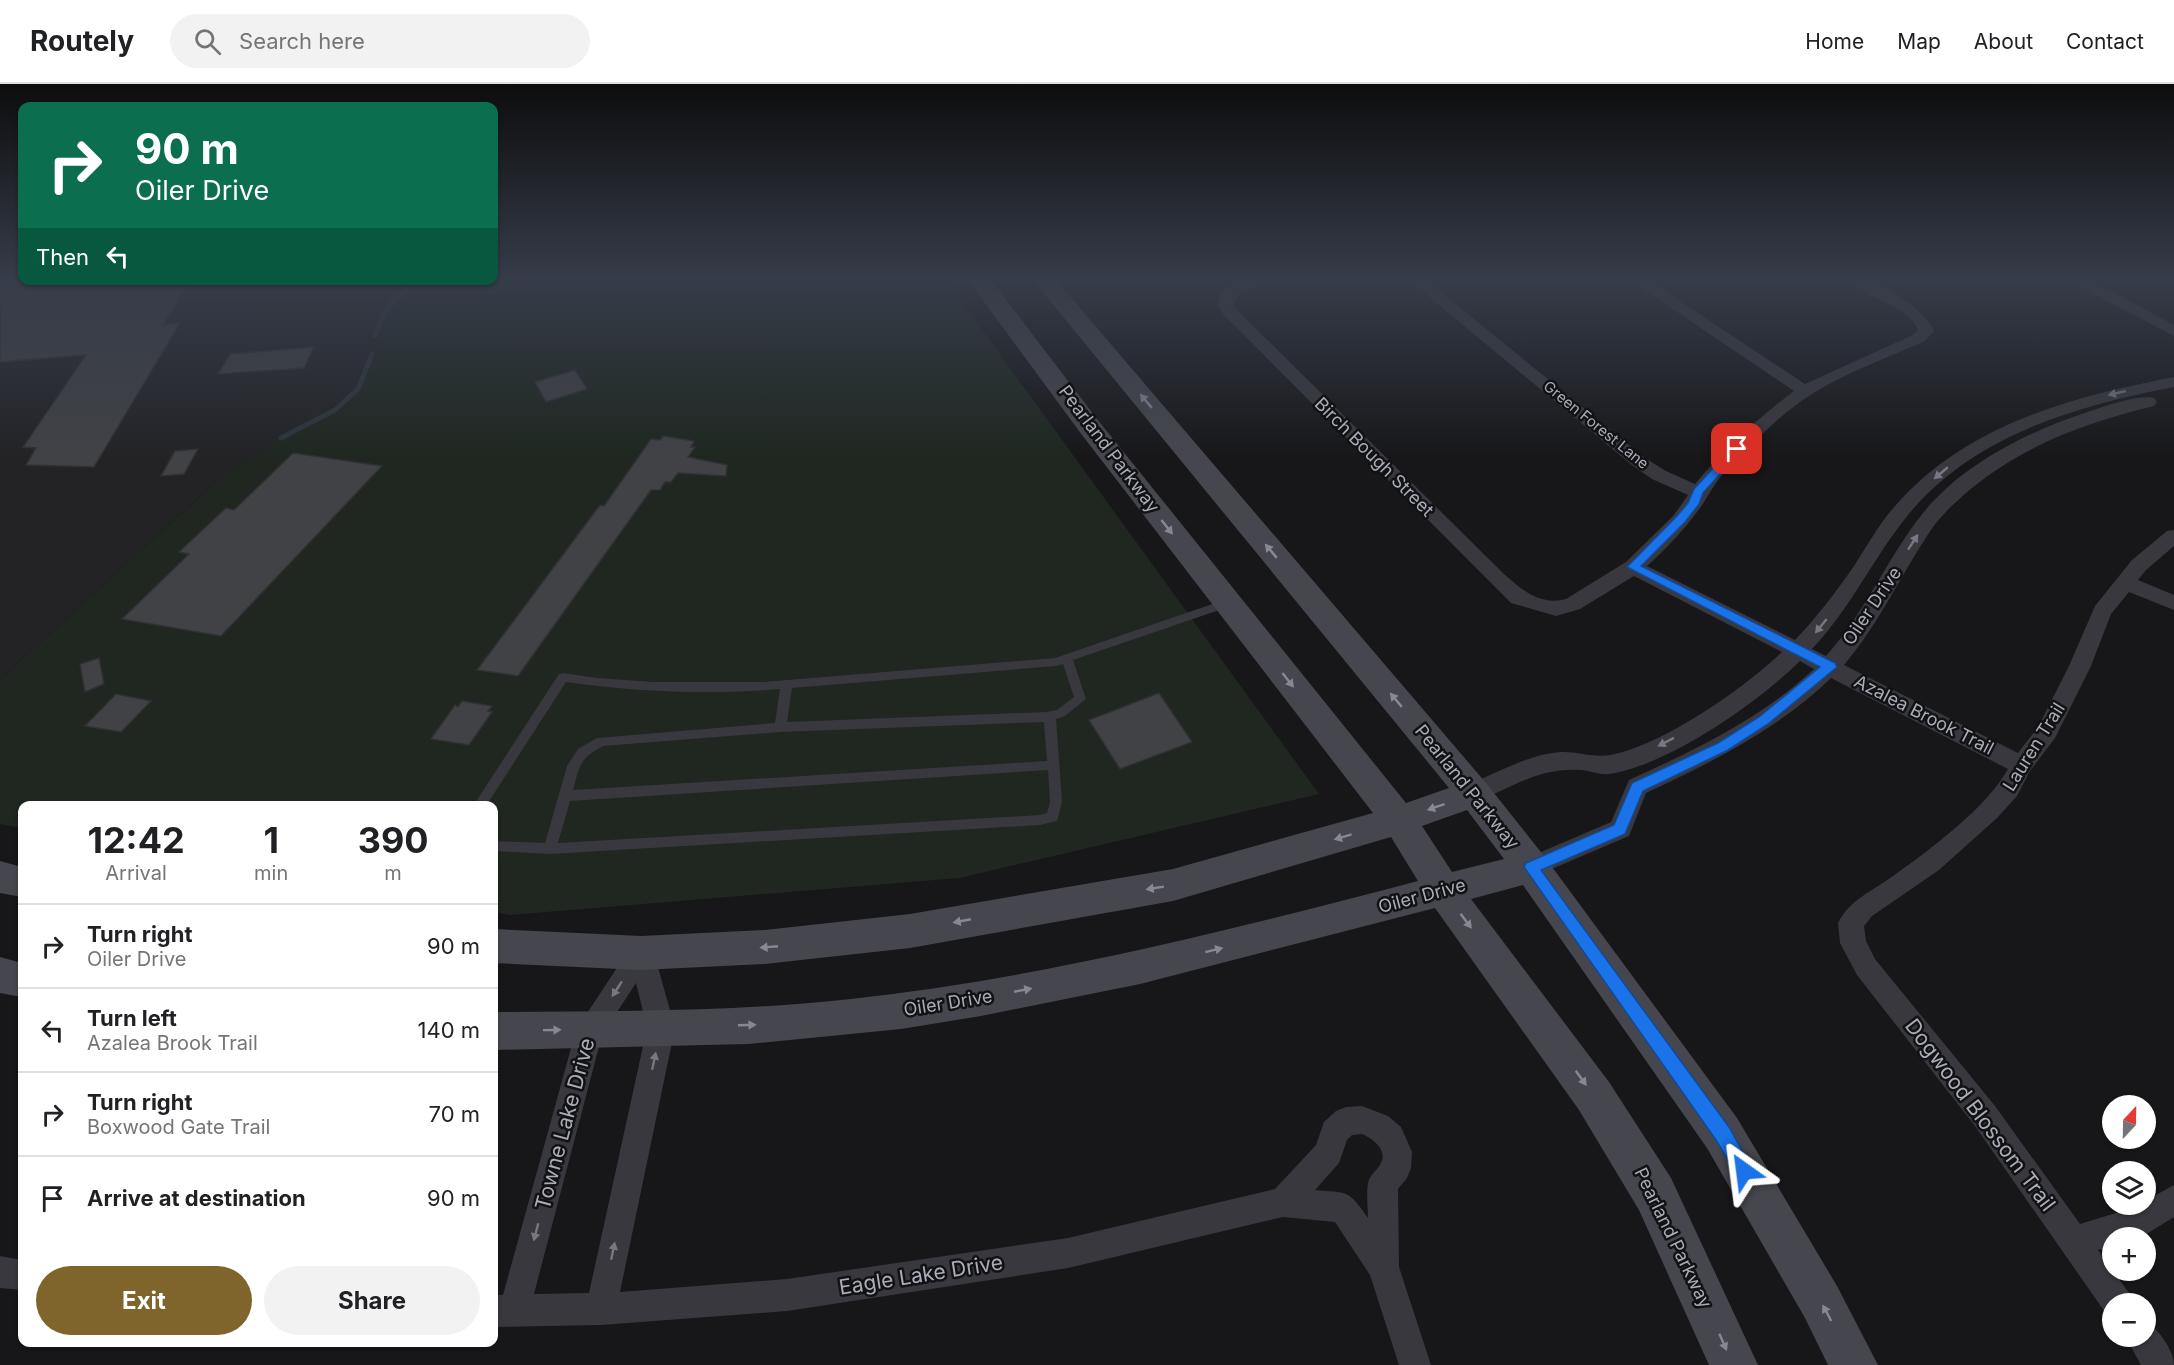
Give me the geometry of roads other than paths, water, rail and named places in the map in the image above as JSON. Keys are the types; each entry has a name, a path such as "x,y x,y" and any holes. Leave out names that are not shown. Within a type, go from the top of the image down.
{"main road":[{"name":"Pearland Parkway","path":"1026,340 1088,425 1399,820 1443,890 1594,1096 1655,1194 1734,1365"},
{"name":"Pearland Parkway","path":"1094,340 1474,793 1531,867 1722,1133 1821,1302 1854,1365"},
{"name":"Oiler Drive","path":"498,946 641,953 765,947 910,931 1173,885 1399,820 1474,793"},
{"name":"Oiler Drive","path":"498,1031 808,1022 976,999 1108,975 1197,954 1531,867"},
{"path":"0,877 18,881"},
{"path":"0,975 18,979"}],"street":[{"name":"Birch Bough Street","path":"1258,340 1518,598 1556,609 1573,604 1633,567"},
{"name":"Green Forest Lane","path":"1490,340 1639,462 1659,475 1698,492"},
{"path":"1728,340 1805,391"},
{"path":"1633,567 1681,519 1693,504 1698,492 1763,424 1805,391 1865,360 1915,340"},
{"name":"Oiler Drive","path":"1474,793 1551,762 1580,761 1610,765 1659,746 1736,702 1766,680 1798,651 1849,590 1903,508 1955,461 2018,426 2088,399 2174,382"},
{"name":"Oiler Drive","path":"1531,867 1620,830 1637,787 1723,746 1764,721 1830,667 1866,618 1929,518 1994,461 2026,443 2093,416 2174,397"},
{"name":"Lauren Trail","path":"1851,923 1863,908 1930,863 1989,811 2009,789 2022,765 2047,732 2080,666 2102,611 2117,589 2139,565 2174,536"},
{"name":"Azalea Brook Trail","path":"1633,567 2022,765"},
{"path":"2125,582 2174,603"},
{"name":"Dogwood Blossom Trail","path":"1851,923 1852,943 1866,967 1979,1107 2111,1293"},
{"path":"601,1309 661,1028 641,953"},
{"name":"Towne Lake Drive","path":"504,1311 590,1030 641,953"},
{"path":"1283,1202 1329,1153 1334,1132 1341,1124 1362,1119 1383,1128 1391,1137 1398,1158 1391,1178 1383,1184 1383,1267 1415,1365"},
{"path":"2076,1242 2138,1222 2174,1200"},
{"name":"Eagle Lake Drive","path":"504,1311 601,1309 787,1295 1068,1253 1283,1202 1343,1208 1383,1267"},
{"path":"0,1272 18,1274"},
{"path":"2148,1347 2160,1365"}],"lane":[{"path":"482,801 562,677 597,682 704,687 787,684 1003,667 1067,659 1227,603"},
{"path":"550,849 573,766 582,752 602,741 780,727 1050,716 1061,713 1080,699 1067,659"},
{"path":"780,727 787,684"},
{"path":"498,846 550,849 1040,820 1052,817 1056,802 1050,716"},
{"path":"565,796 1053,765"}],"waterway":[{"path":"281,438 335,410 358,389 372,354"}]}
